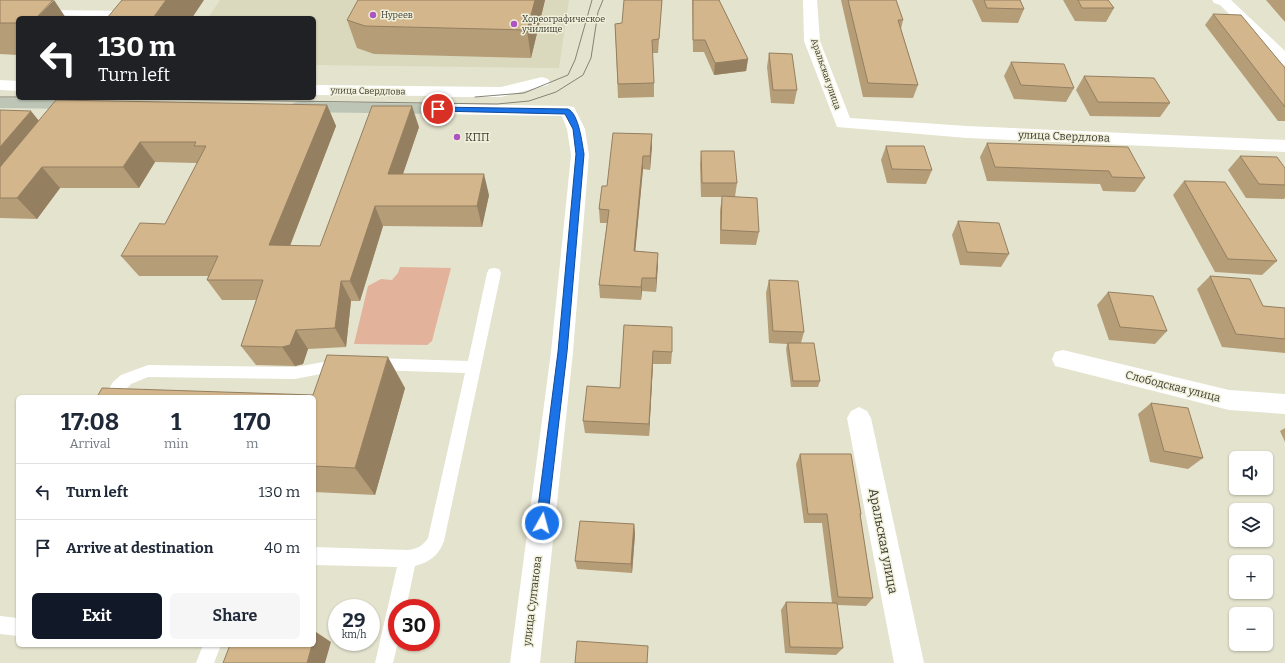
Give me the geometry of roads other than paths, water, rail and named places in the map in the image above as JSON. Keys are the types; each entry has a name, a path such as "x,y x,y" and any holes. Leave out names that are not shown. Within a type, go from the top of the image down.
{"street":[{"name":"Аральская улица","path":"810,0 812,41 843,123"},
{"path":"1219,0 1225,2 1285,60"},
{"name":"улица Свердлова","path":"316,90 501,92 542,82"},
{"path":"0,85 16,86"},
{"path":"438,109 444,92"},
{"path":"0,103 74,110 102,104"},
{"name":"улица Свердлова","path":"286,107 438,109"},
{"name":"улица Султанова","path":"438,109 568,111 576,129 580,154 562,352 525,663"},
{"name":"улица Свердлова","path":"843,123 967,132 1285,146"},
{"name":"Слободская улица","path":"1063,359 1229,400 1285,404"},
{"name":"Аральская улица","path":"859,418 909,663"}],"lane":[{"path":"37,13 139,15 138,16"},
{"path":"316,556 408,560 420,557 428,552 436,541 494,273"},
{"path":"112,395 117,386 128,378 148,370 295,373 342,365 363,364 473,368"},
{"path":"384,663 408,560"},
{"path":"0,626 16,627"},
{"path":"205,663 211,647"}],"tram line":[{"path":"475,97 524,93 568,75 575,60 592,0"},
{"path":"214,100 497,104 529,101 556,92 583,75 591,58 598,12 603,0"},
{"path":"0,97 16,97"}],"place":[{"name":"Нуреев","path":"373,15"},
{"name":"Хореографическое училище","path":"514,24"},
{"name":"КПП","path":"457,137"}]}
